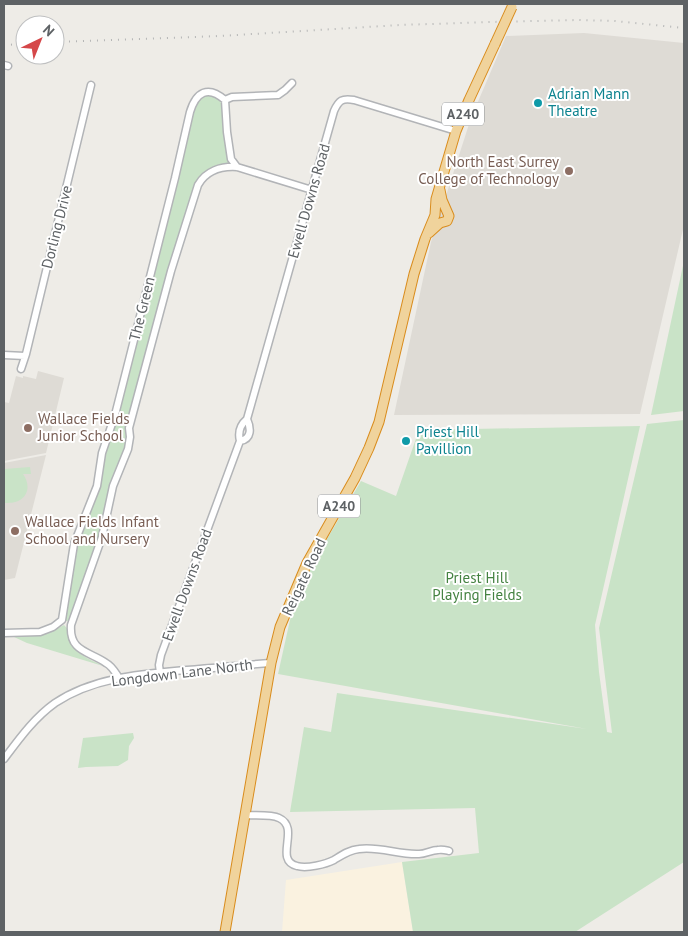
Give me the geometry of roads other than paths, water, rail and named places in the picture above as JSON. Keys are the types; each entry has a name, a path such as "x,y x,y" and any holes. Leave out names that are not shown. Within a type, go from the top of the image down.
{"highway":[{"name":"A240","path":"437,217 436,199 456,131 513,6"},
{"name":"Reigate Road","path":"225,932 271,663 280,627 307,563 355,478 379,422 409,292 427,235 442,208 446,210 439,188"}],"street":[{"path":"237,167 231,159 225,100 278,95 292,83"},
{"name":"Dorling Drive","path":"21,369 91,85"},
{"name":"The Green","path":"62,620 74,544 96,486 102,453 114,415 193,103 200,94 206,92 219,94 225,100"},
{"name":"Ewell Downs Road","path":"160,673 161,655 240,441 240,430 247,419 334,111 341,101 347,99 354,100 456,131"},
{"name":"The Green","path":"71,628 102,537 113,486 128,449 129,428 171,271 198,185 206,174 222,167 237,167 312,190"},
{"path":"4,355 25,356"},
{"name":"Ewell Downs Road","path":"240,441 245,440 249,435 250,429 247,419"},
{"path":"4,634 40,632 53,627 62,620 71,628 74,641 82,651 107,663 119,678"},
{"name":"Longdown Lane North","path":"4,759 24,732 39,716 56,703 78,691 119,678 271,663"},
{"path":"245,815 273,817 282,820 289,833 287,855 292,864 299,866 312,866 330,862 359,848 420,854 440,849 449,851"}],"railway":[{"path":"65,42 220,36 400,25 579,20 615,21 684,28"},
{"path":"4,45 15,44"}],"place":[{"name":"Adrian Mann Theatre","path":"538,103"},
{"name":"North East Surrey College of Technology","path":"569,171"},
{"name":"Wallace Fields Junior School","path":"28,428"},
{"name":"Priest Hill Pavillion","path":"406,441"},
{"name":"Wallace Fields Infant School and Nursery","path":"15,531"}],"park label":[{"name":"Priest Hill Playing Fields","path":"477,586"}]}
